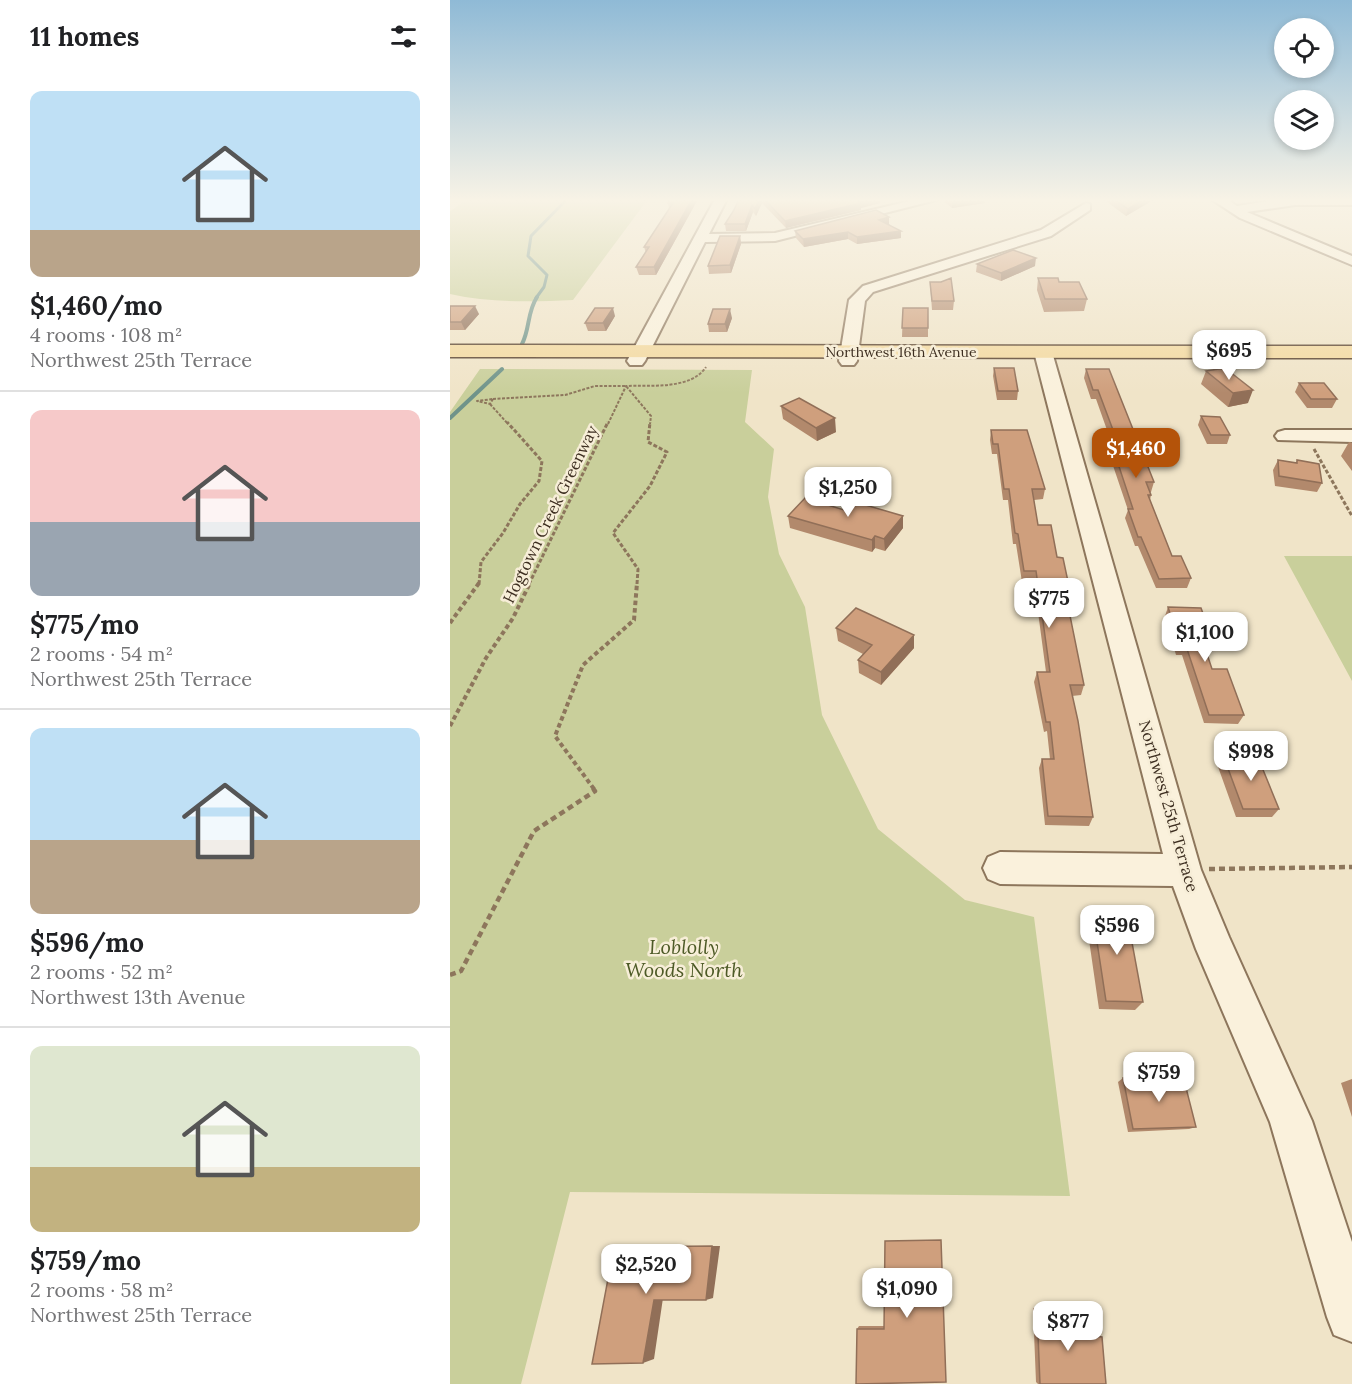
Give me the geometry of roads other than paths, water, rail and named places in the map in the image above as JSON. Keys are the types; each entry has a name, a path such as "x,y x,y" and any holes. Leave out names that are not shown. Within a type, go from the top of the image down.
{"main road":[{"name":"Northwest 16th Avenue","path":"450,351 638,357"},
{"name":"Northwest 16th Avenue","path":"450,361 638,357 1258,357 1352,352"},
{"name":"Northwest 16th Avenue","path":"1258,357 1352,362"}],"street":[{"path":"638,357 687,264"},
{"path":"849,357 857,300 868,289 949,264"},
{"name":"Northwest 25th Terrace","path":"1044,357 1184,870 1215,950 1291,1121 1352,1317"},
{"path":"1284,436 1352,436"},
{"path":"1000,868 1184,870"}],"waterway":[{"path":"536,264 547,275 544,287 536,298"},
{"path":"522,344 537,297"},
{"path":"450,418 502,369"}],"park label":[{"name":"Loblolly Woods North","path":"684,958"}]}
